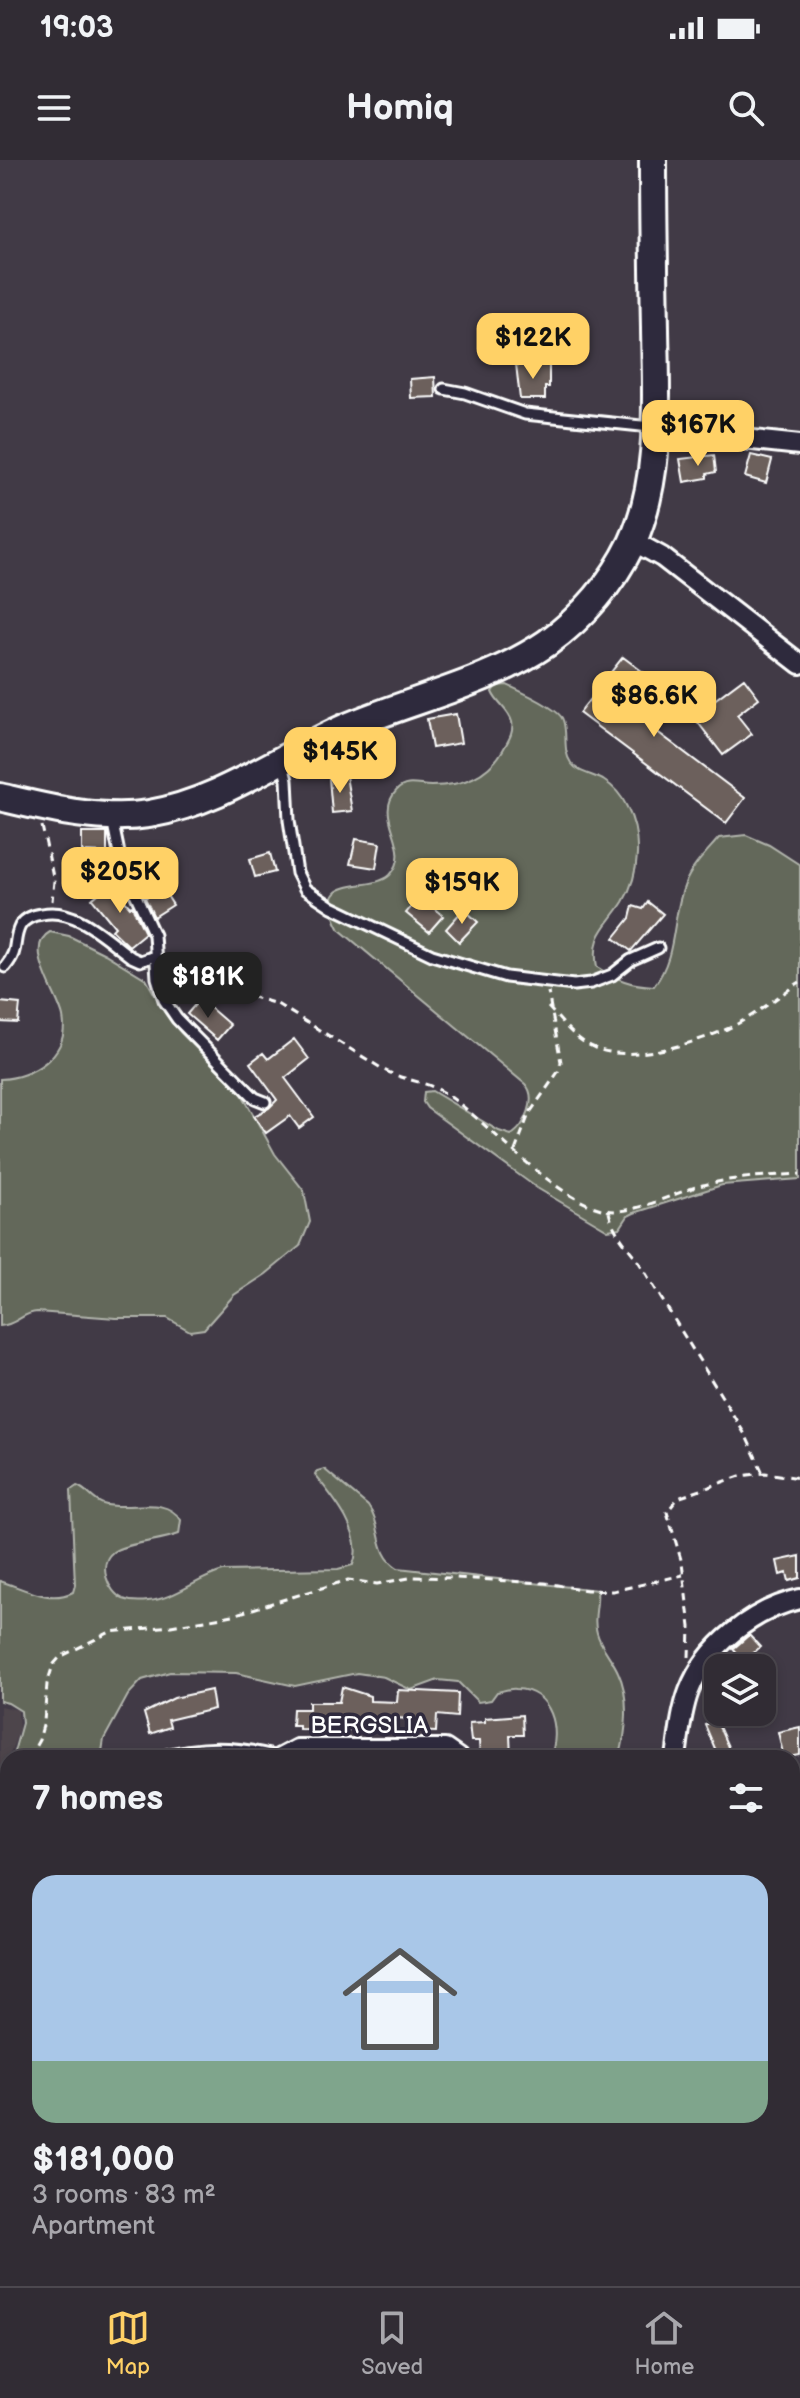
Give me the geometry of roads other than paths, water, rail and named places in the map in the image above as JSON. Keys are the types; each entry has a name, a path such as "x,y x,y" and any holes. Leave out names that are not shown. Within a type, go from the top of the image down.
{"main road":[{"path":"0,797 112,816 149,814 198,801 382,712 496,671 544,645 590,606 633,541 647,495 654,432 653,160"}],"street":[{"path":"654,432 800,445"},
{"path":"633,541 662,557 800,664"},
{"path":"677,1750 689,1690 698,1672 730,1635 766,1611 800,1599"},
{"name":"BERGSLIA","path":"295,1750 446,1750"}],"lane":[{"path":"444,389 525,414 654,432"},
{"path":"282,758 294,858 305,889 332,907 432,955 506,977 574,985 591,983 612,975 631,960 658,948"},
{"path":"112,816 121,863 150,924 164,1000 177,1019 255,1098 265,1102"},
{"path":"5,967 14,957 20,927 25,920 51,912 76,918 131,957 140,961 155,960"},
{"path":"187,1750 199,1747 248,1750"}]}
